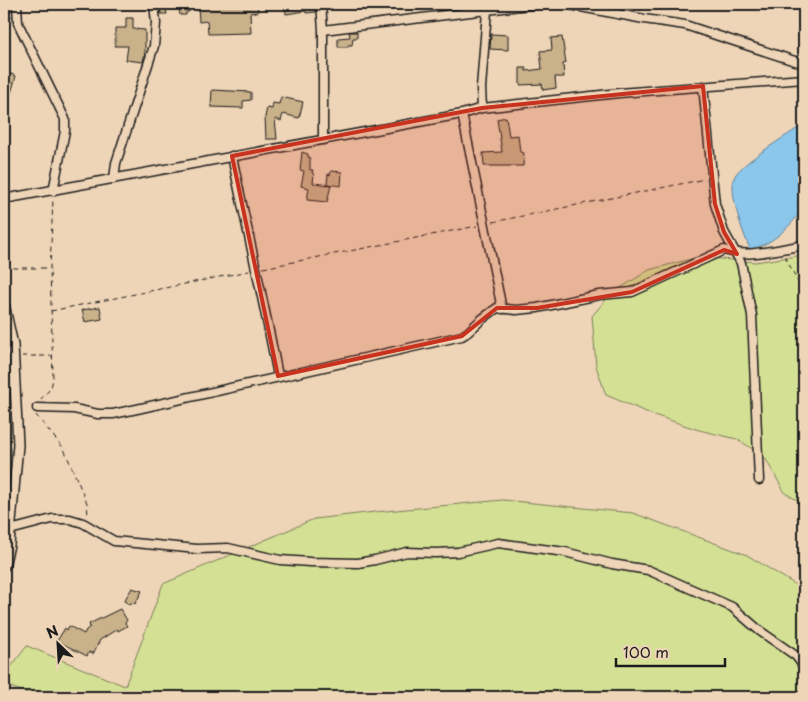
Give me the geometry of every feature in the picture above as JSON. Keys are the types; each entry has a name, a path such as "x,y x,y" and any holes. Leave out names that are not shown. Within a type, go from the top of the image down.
{"main road":[{"path":"4,304 12,345 18,445 7,531 9,545 4,566"}],"street":[{"path":"17,4 18,23 65,119 65,131 53,190"},
{"path":"114,178 116,163 154,46 156,23 154,4"},
{"path":"321,4 323,30 323,140"},
{"path":"323,30 537,4"},
{"path":"565,4 644,20 685,25 804,64"},
{"path":"482,108 481,88 487,11"},
{"path":"4,199 462,114 482,108 552,99 804,79"},
{"path":"703,86 715,204 724,232 741,263 752,315 759,480"},
{"path":"462,114 502,308"},
{"path":"232,156 278,376"},
{"path":"37,408 74,409 98,414 113,414 462,336 488,313 497,308 516,310 537,308 599,295 632,292 724,250 737,254 752,254 804,244"},
{"path":"7,531 52,519 70,519 83,523 114,541 197,550 228,548 280,560 310,562 358,562 407,552 458,552 498,543 565,552 612,564 648,570 732,607 760,631 796,656 804,667"}],"path":[{"path":"51,311 712,178"},
{"path":"53,190 50,268 53,379 51,388 39,402 34,413 64,449 87,503 88,516 83,523"},
{"path":"782,249 798,282 804,285"},
{"path":"4,268 50,268"},
{"path":"13,357 53,356"}],"highlighted area":[{"path":"703,86 715,204 724,232 737,254 724,250 632,292 537,308 497,308 462,336 278,376 232,156 482,108"}],"green space":[{"path":"804,255 804,504 785,493 764,456 737,439 699,430 651,414 606,395 596,366 592,316 611,294 649,270 698,257 755,262"},
{"path":"503,500 633,513 747,555 804,590 804,697 40,697 4,685 4,676 27,646 125,686 163,584 314,519"}],"water":[{"path":"804,124 804,208 787,228 774,239 750,249 735,204 733,194 734,178 754,157"}],"building":[{"path":"160,4 188,4 189,12 186,12 186,15 180,15 179,9 166,10 167,14 161,14"},
{"path":"209,4 257,4 258,12 250,13 251,33 208,34 207,21 199,22 198,6"},
{"path":"285,4 315,4 316,12 306,13 306,11 286,14"},
{"path":"126,18 133,18 133,29 145,30 143,62 126,60 128,46 115,46 115,28 126,28"},
{"path":"349,32 357,32 357,38 353,38 352,45 338,47 338,38 350,37"},
{"path":"491,34 508,35 508,50 490,49"},
{"path":"562,37 566,63 563,64 564,77 555,77 556,88 543,90 542,84 520,85 520,68 526,68 526,71 542,69 540,51 552,50 551,38"},
{"path":"4,71 16,76 11,93 4,90"},
{"path":"212,90 251,92 251,100 243,101 243,108 211,107"},
{"path":"281,97 303,102 299,118 283,114 281,121 275,119 277,139 266,139 265,117 267,108 272,109 273,103 279,104"},
{"path":"506,117 509,136 518,135 520,152 524,153 523,166 484,166 483,153 502,152 497,119"},
{"path":"302,152 310,157 310,170 313,170 312,173 314,174 313,183 331,185 327,202 307,200 309,188 301,186 304,171 300,170"},
{"path":"331,171 342,172 341,186 327,184 328,174 330,175"},
{"path":"100,307 102,319 85,322 82,310"},
{"path":"132,588 142,591 135,604 132,602 131,605 124,601"},
{"path":"120,609 127,620 125,623 127,626 118,631 117,629 100,640 93,654 89,652 87,656 57,641 65,628 67,630 69,626 84,634 90,627 89,624"}],"waterway":[{"path":"4,17 13,17"}]}
